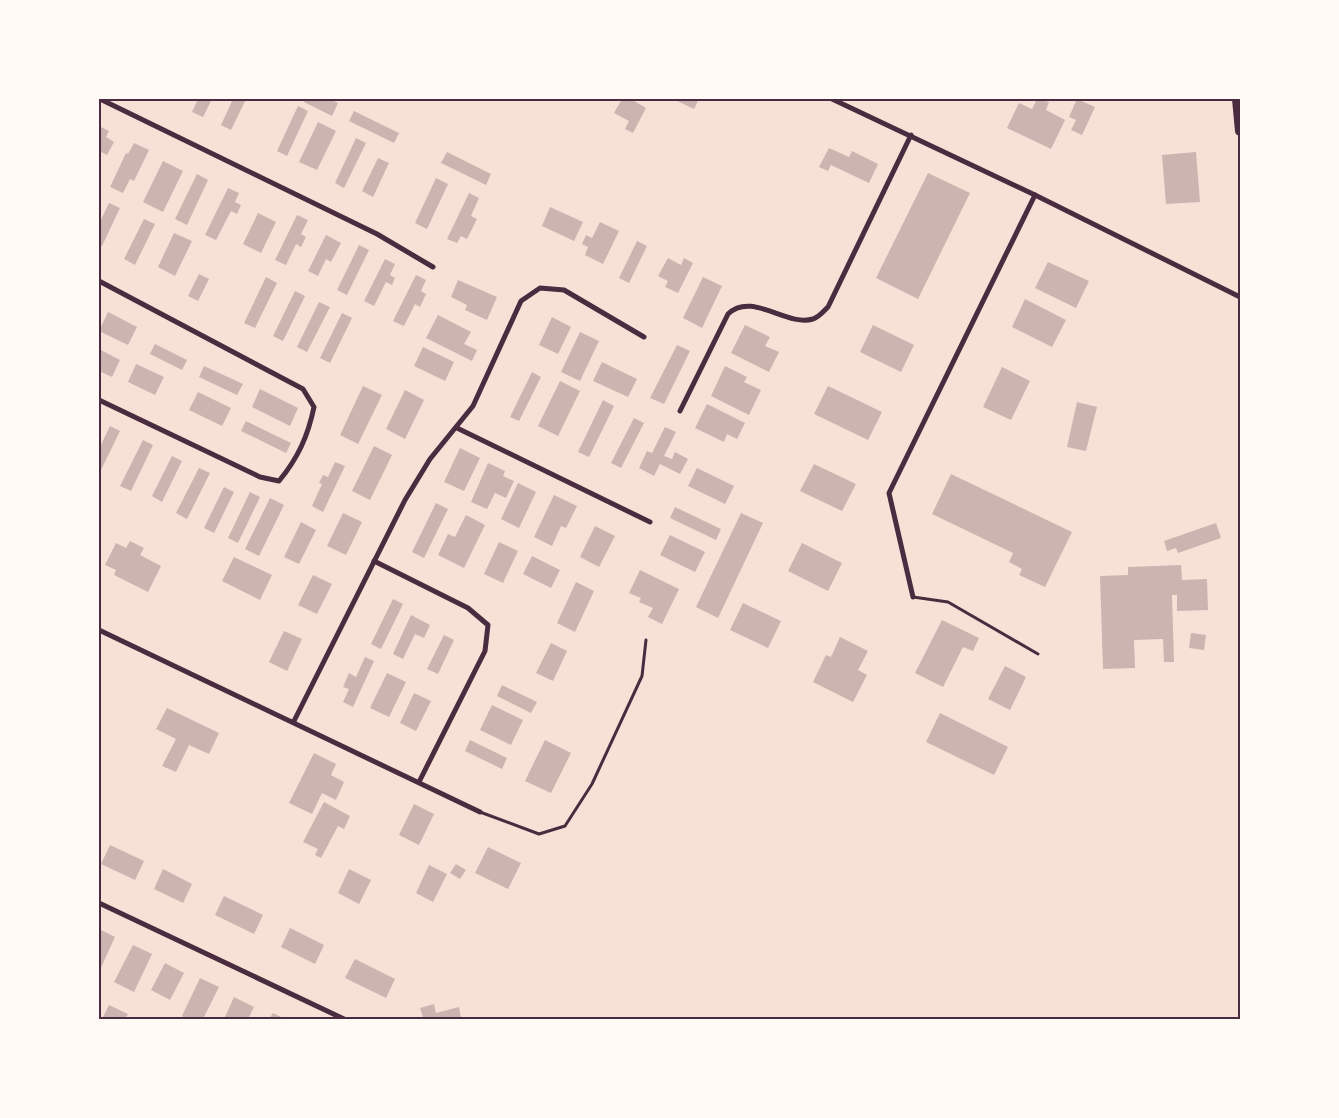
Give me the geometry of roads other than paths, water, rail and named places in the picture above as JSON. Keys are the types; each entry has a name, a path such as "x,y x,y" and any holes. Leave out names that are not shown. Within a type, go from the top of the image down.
{"main road":[{"path":"1237,99 1240,131"}],"street":[{"path":"100,99 368,230 433,267"},
{"path":"832,99 911,135 1240,297"},
{"path":"680,411 728,314 734,308 750,306 801,321 815,319 828,307 911,135"},
{"path":"913,597 890,493 1034,195"},
{"path":"99,281 303,388 314,407 303,446 293,464 279,480 260,477 99,400"},
{"path":"294,721 405,500 430,460 473,406 521,302 540,288 564,290 644,336"},
{"path":"457,428 650,522"},
{"path":"374,561 468,608 488,625 485,651 419,782"},
{"path":"99,630 294,721 480,812"},
{"path":"99,903 344,1019"}],"lane":[{"path":"913,597 948,602 1038,654"},
{"path":"480,812 539,834 566,826 592,784 642,676 646,640"}]}
